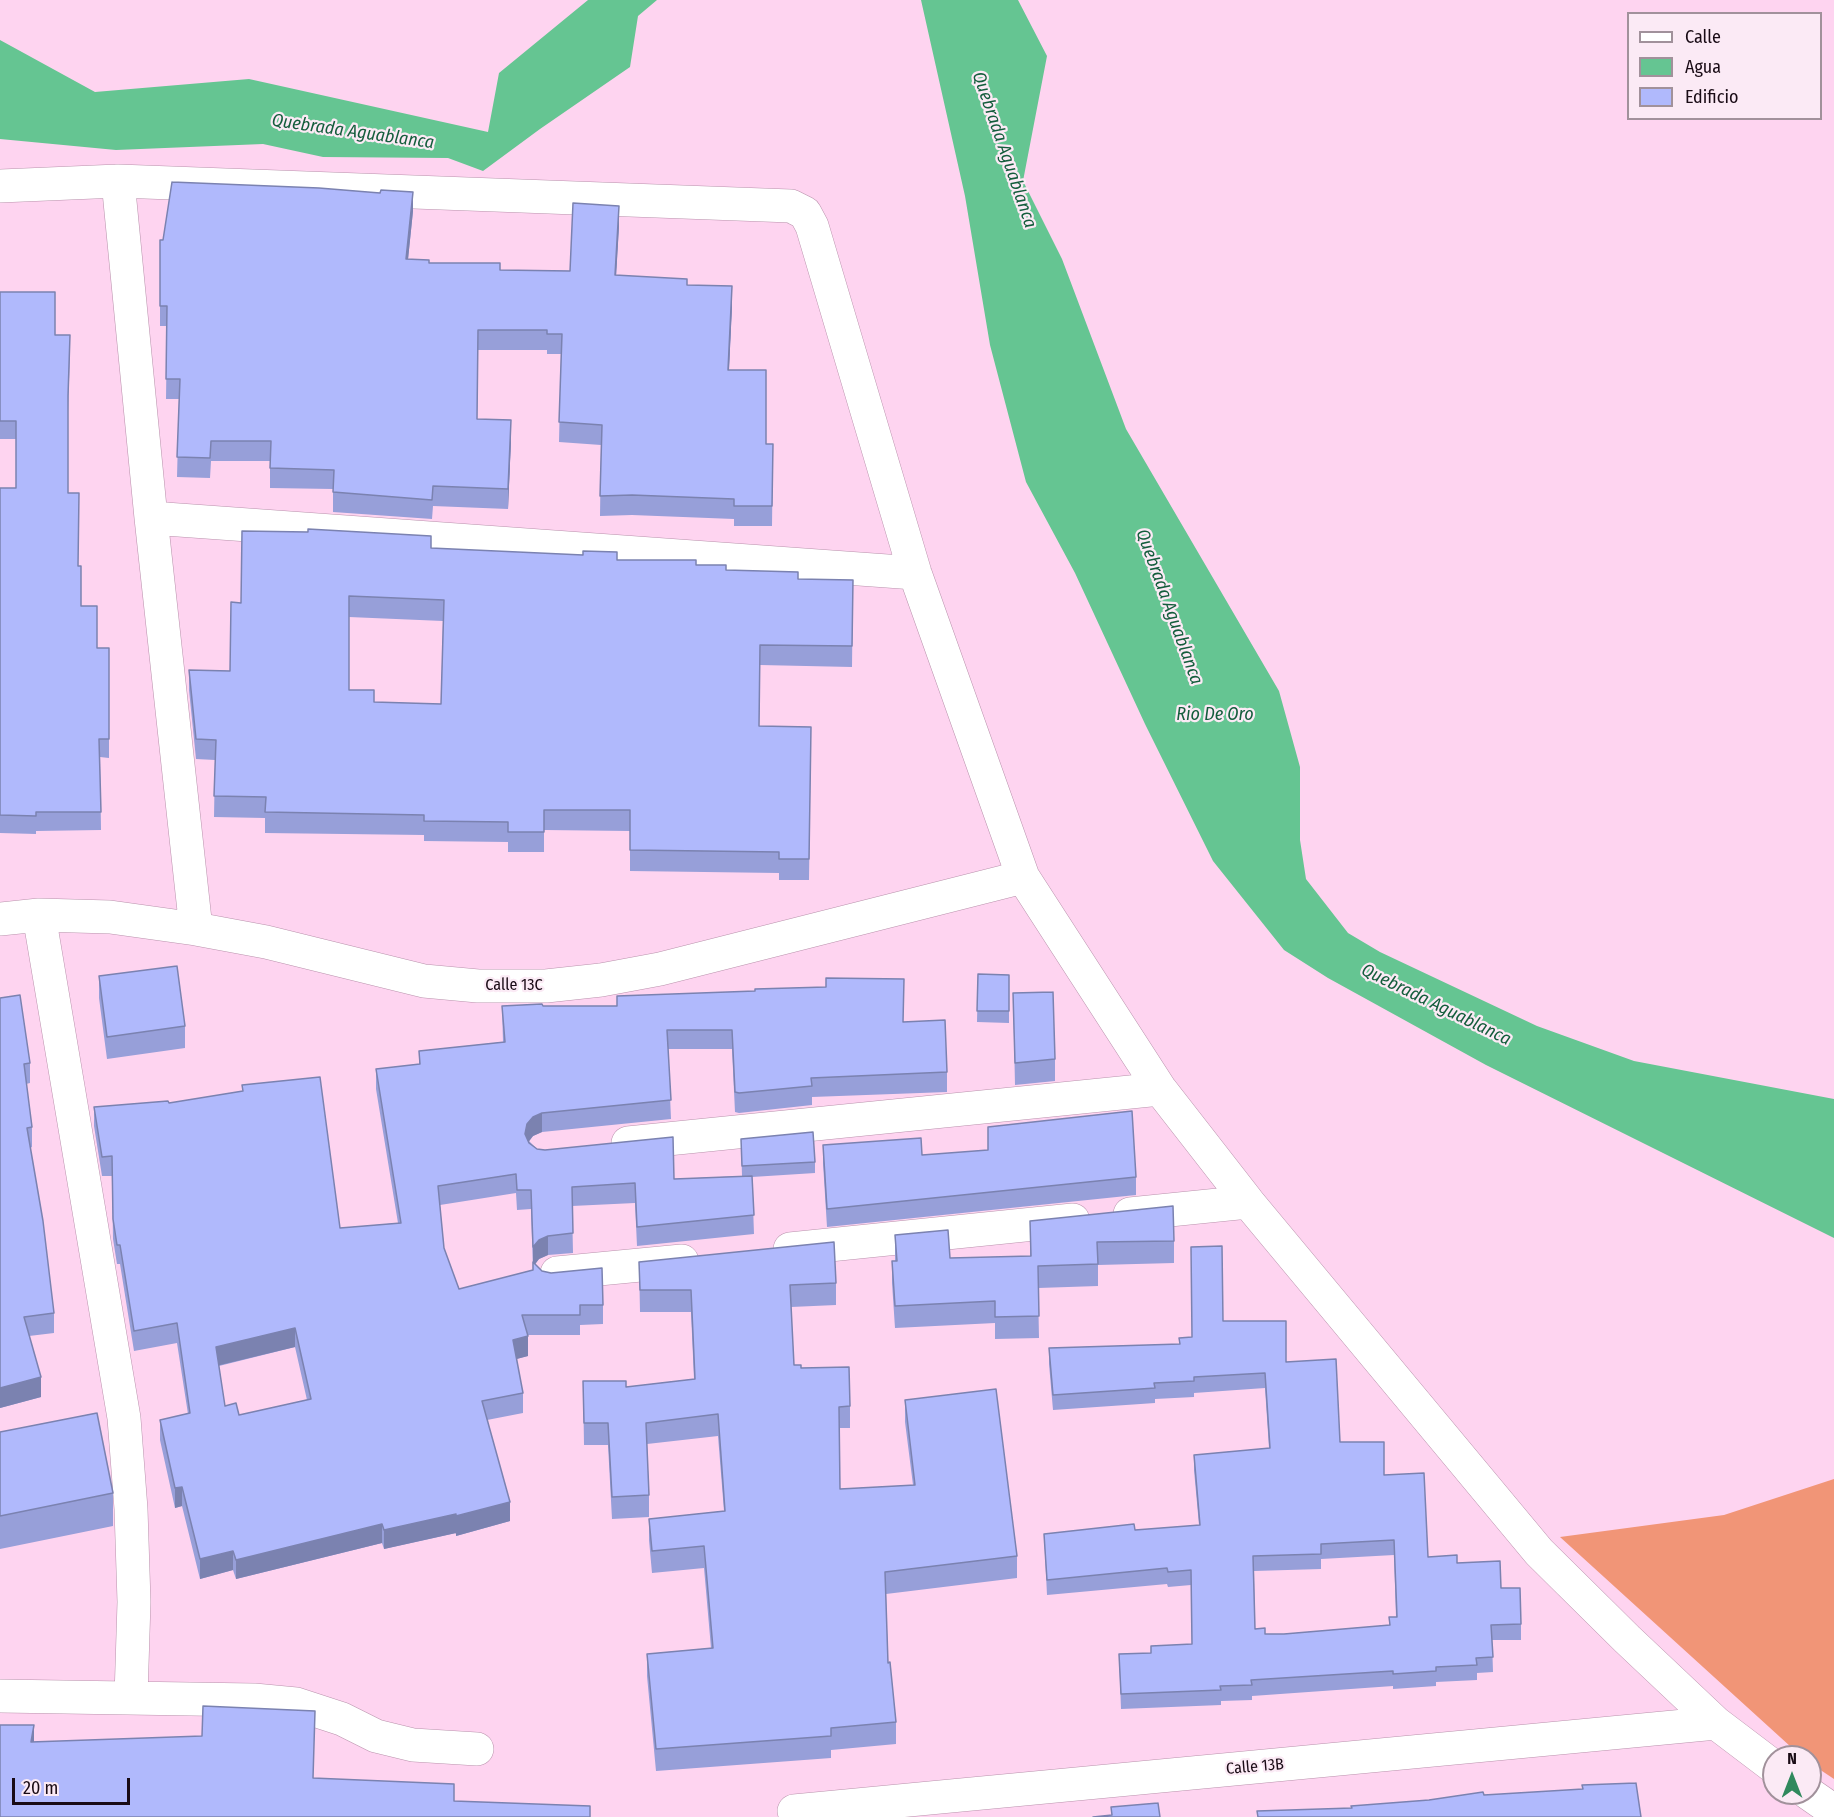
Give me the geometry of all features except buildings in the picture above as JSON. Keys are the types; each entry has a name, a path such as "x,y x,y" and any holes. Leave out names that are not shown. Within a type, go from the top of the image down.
{"street":[{"path":"118,181 151,518 196,928"},
{"path":"0,186 118,181 791,206 805,213 812,226 915,573 1023,877 1160,1089 1248,1202 1539,1552 1626,1639 1716,1723 1762,1758"},
{"path":"151,518 915,573"},
{"name":"Calle 13C","path":"0,920 39,915 110,917 196,928 266,942 424,981 478,986 546,986 601,980 660,969 1023,877"},
{"path":"39,915 123,1418 133,1556 131,1697"},
{"path":"604,1145 1160,1089"},
{"path":"763,1252 1248,1202"},
{"path":"550,1274 715,1257"},
{"path":"90,1424 123,1418"},
{"path":"0,1696 254,1700 296,1704 342,1719 376,1736 413,1745 477,1749"},
{"name":"Calle 13B","path":"794,1811 1716,1723"}],"shaded area":[{"path":"1834,1479 1834,1779 1822,1771 1822,1745 1789,1745 1560,1537 1724,1515"}],"water":[{"name":"Quebrada Aguablanca","path":"588,0 657,0 638,16 630,67 483,171 448,158 323,157 263,144 116,150 0,139 0,40 95,92 249,79 488,132 499,73"},
{"name":"Rio De Oro","path":"921,0 1018,0 1047,56 1023,181 1062,259 1126,429 1279,691 1300,767 1300,840 1306,879 1348,933 1380,952 1537,1026 1634,1061 1834,1099 1834,1238 1486,1065 1328,978 1284,950 1213,861 1145,724 1075,573 1026,482 990,345 965,196"}]}
